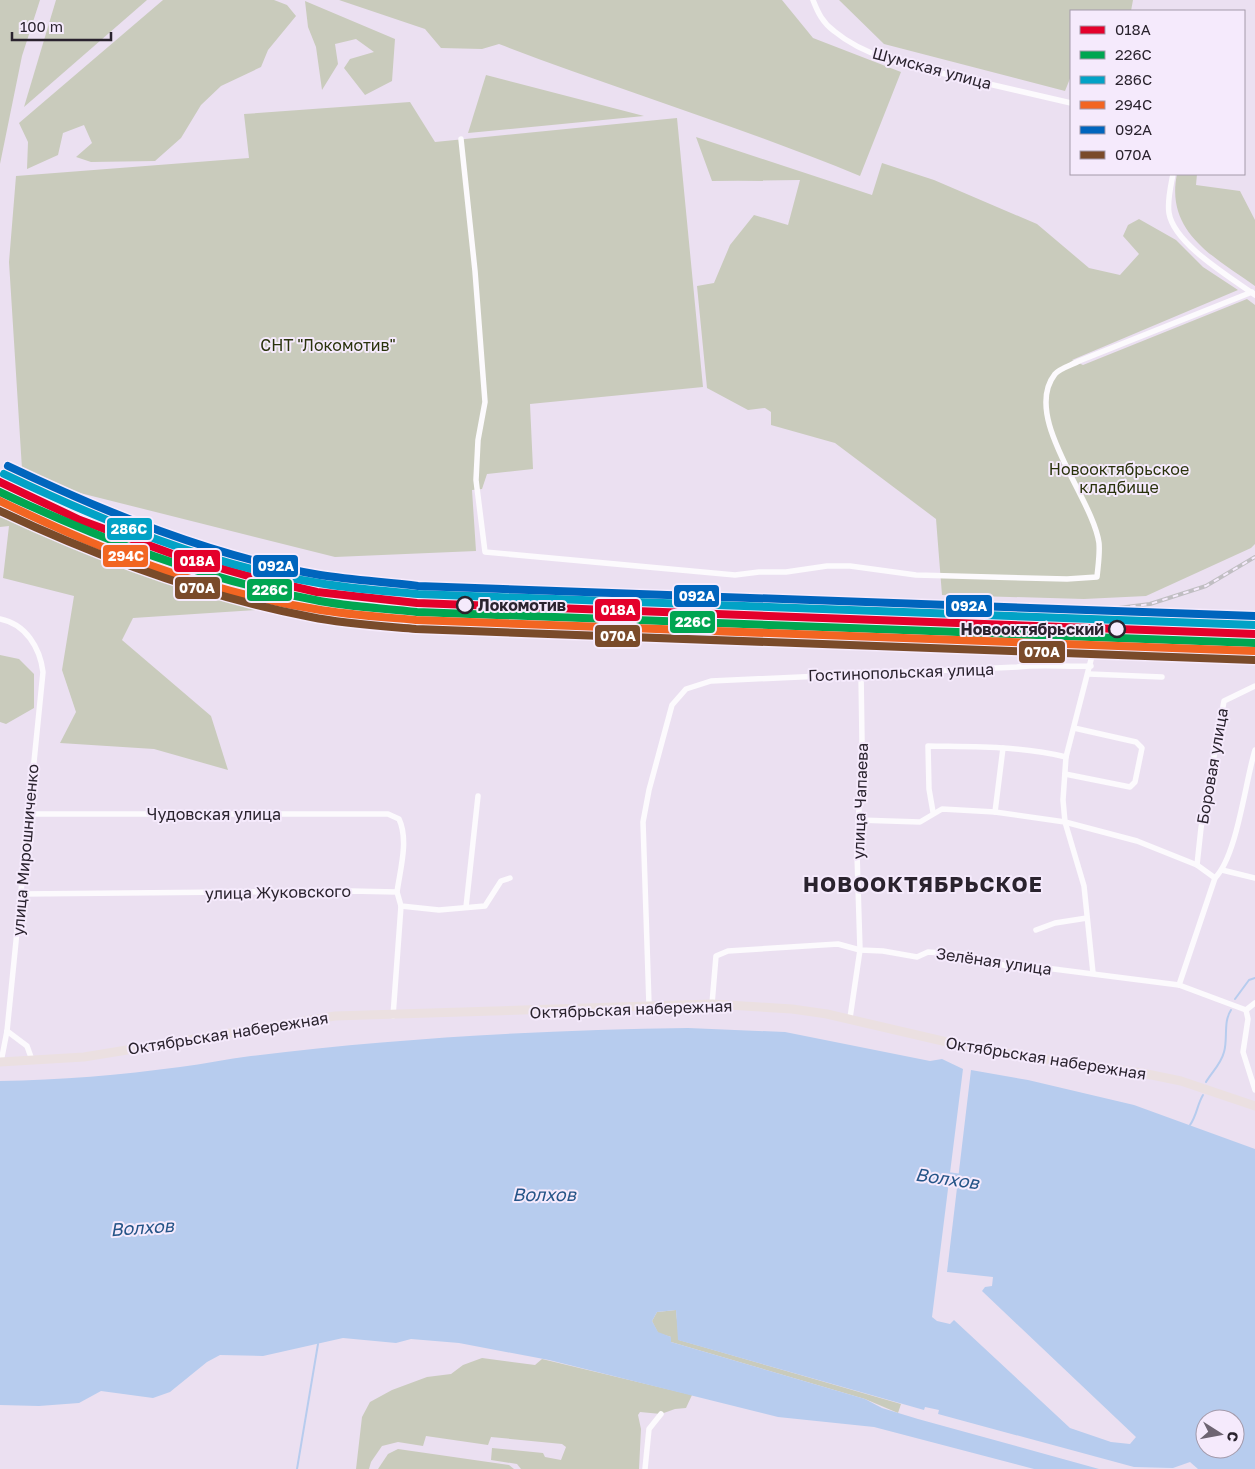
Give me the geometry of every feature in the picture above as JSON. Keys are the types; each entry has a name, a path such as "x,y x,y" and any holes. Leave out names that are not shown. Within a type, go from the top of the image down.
{"main road":[{"name":"Октябрьская набережная","path":"1,1062 84,1057 335,1016 393,1016 712,1004 792,1009 850,1018 977,1049 1142,1073 1181,1081 1255,1106"}],"street":[{"name":"Шумская улица","path":"813,0 820,17 833,31 853,44 875,54 921,68 1070,103"},
{"path":"461,140 475,271 484,392 478,440 476,480 485,552 735,574 834,566 916,575 1067,579 1097,577 1099,542 1052,432 1046,412 1049,388 1056,373 1079,361 1253,294"},
{"path":"1173,175 1168,212 1174,227 1190,247 1253,294"},
{"name":"улица Мирошниченко","path":"0,619 19,629 33,640 41,654 43,672 27,814 7,1031 1,1062"},
{"path":"1093,973 1084,886 1065,822 1065,774 1066,756 1091,666 1094,648"},
{"name":"Гостинопольская улица","path":"648,1005 643,831 648,790 672,704 686,689 711,681 861,673 1017,668 1036,664 1056,667 1091,666"},
{"name":"улица Чапаева","path":"850,1018 860,950 857,854 862,741 861,673"},
{"path":"1088,674 1162,677"},
{"name":"Боровая улица","path":"1197,865 1201,828 1224,701 1255,686"},
{"path":"1065,774 1130,786 1135,782 1142,748 1136,742 1074,728"},
{"path":"933,812 929,789 928,746 1037,750 1066,756"},
{"path":"995,812 1003,748"},
{"path":"1179,985 1215,878 1222,870 1234,843 1246,780 1255,750"},
{"path":"466,907 478,796"},
{"path":"858,820 920,822 926,820 933,812 942,809 995,812 1065,822 1138,841 1197,865 1215,878"},
{"name":"Чудовская улица","path":"27,814 388,814 399,819 402,826 403,840 397,892"},
{"path":"1222,870 1255,878"},
{"path":"401,906 439,910 485,906 501,881 510,878"},
{"path":"393,1016 401,906 397,892"},
{"name":"улица Жуковского","path":"21,894 397,892"},
{"path":"1036,930 1055,923 1087,918"},
{"name":"Зелёная улица","path":"712,1004 716,956 728,951 838,944 860,950 883,951 917,957 928,952 971,955 981,961 1009,966 1093,973 1179,985 1246,1010"},
{"path":"1255,1003 1246,1010 1248,1019 1242,1052 1255,1090"},
{"path":"7,1031 27,1046 32,1060"},
{"path":"644,1469 649,1429 661,1414"}],"green space":[{"path":"0,0 40,0 22,56 0,164"},
{"path":"56,0 147,0 24,107"},
{"path":"163,0 274,0 287,5 296,16 268,50 261,67 221,86 201,105 181,138 155,161 91,162 76,157 92,143 84,125 63,133 58,155 27,169 28,142 19,123"},
{"path":"339,0 782,0 813,38 901,72 860,176 771,141 499,44 482,49 441,48 425,29"},
{"path":"839,0 1133,0 1131,10 1070,10 1070,78 1065,91 884,44"},
{"path":"305,1 395,39 392,81 365,95 344,68 350,59 374,52 356,39 335,44 338,64 322,90 316,47 308,27"},
{"path":"486,75 644,116 468,133"},
{"name":"СНТ \"Локомотив\"","path":"410,102 435,142 677,118 703,387 530,404 533,469 487,474 482,489 472,490 476,551 335,557 64,489 22,469 9,262 16,176 249,158 244,114"},
{"name":"Новооктябрьское кладбище","path":"696,137 872,195 882,163 934,180 1037,224 1089,268 1120,275 1139,254 1123,236 1128,225 1139,219 1176,240 1203,267 1238,290 1072,360 1083,365 1247,299 1255,305 1255,544 1251,548 1146,596 1084,599 942,595 936,519 835,443 771,425 771,412 765,408 748,410 707,388 697,286 714,283 730,245 754,215 788,225 800,180 712,181"},
{"path":"1177,175 1197,175 1196,185 1240,191 1255,220 1255,286 1209,253 1196,241 1178,212 1175,194"},
{"path":"0,494 22,506 170,565 346,604 133,618 122,640 211,716 228,770 154,749 60,743 76,712 62,670 74,596 3,578 9,526 0,527"},
{"path":"0,655 19,659 34,674 34,708 6,724 0,722"},
{"path":"676,1310 679,1340 901,1404 898,1413 865,1399 671,1342 671,1337 658,1333 652,1321 657,1312"},
{"path":"482,1358 535,1365 542,1359 692,1395 686,1408 675,1409 661,1414 640,1412 638,1415 641,1429 639,1469 521,1469 517,1464 491,1460 492,1448 543,1453 545,1457 561,1460 566,1447 562,1444 491,1437 488,1445 426,1436 423,1446 398,1442 382,1446 371,1462 369,1469 356,1469 362,1417 370,1402 392,1390 427,1377 451,1374 463,1365"},
{"path":"398,1449 509,1465 514,1469 378,1469 388,1454"}],"water":[{"name":"Волхов","path":"688,1028 785,1032 930,1061 942,1059 963,1069 932,1317 937,1321 950,1324 954,1320 1070,1428 1111,1442 1130,1444 1136,1437 982,1291 985,1287 992,1286 993,1277 947,1272 971,1070 1028,1080 1134,1105 1255,1149 1255,1469 1198,1469 1190,1462 1173,1468 1134,1467 938,1414 939,1410 925,1407 924,1410 678,1340 676,1310 657,1312 652,1321 658,1332 671,1337 671,1342 865,1399 882,1408 918,1419 1099,1469 1034,1469 874,1427 778,1417 549,1360 459,1343 411,1339 396,1343 343,1338 263,1356 220,1355 207,1362 170,1392 153,1398 101,1391 79,1403 39,1406 0,1405 0,1081 113,1075 242,1057 360,1044 524,1033"}],"waterway":[{"path":"1235,999 1249,980 1255,978"},
{"path":"1206,1082 1223,1056 1226,1025 1231,1010"},
{"path":"1190,1125 1203,1095"},
{"name":"Волхов","path":"933,1176 975,1182"},
{"path":"297,1469 318,1344"}],"railway":[{"path":"559,603 684,595 1095,611 1150,604 1206,586 1255,557"}],"transit line":[{"name":"092А","path":"8,466 121,516 199,545 279,567 344,578 418,586 1255,616"},
{"name":"286С","path":"4,474 118,525 158,540 238,565 331,585 418,594 1255,625"},
{"name":"018А","path":"0,482 80,520 178,556 248,576 317,592 417,603 1255,634"},
{"name":"226С","path":"0,492 115,542 193,569 274,592 353,606 417,612 1255,643"},
{"name":"294С","path":"0,501 76,536 153,567 233,592 340,613 416,620 1254,651"},
{"name":"070А","path":"0,511 114,560 191,587 270,608 350,623 416,629 1254,660"}],"place":[{"name":"Локомотив","path":"465,605"},
{"name":"Новооктябрьский","path":"1117,629"}],"district":[{"name":"НОВООКТЯБРЬСКОЕ","path":"923,885"}]}
